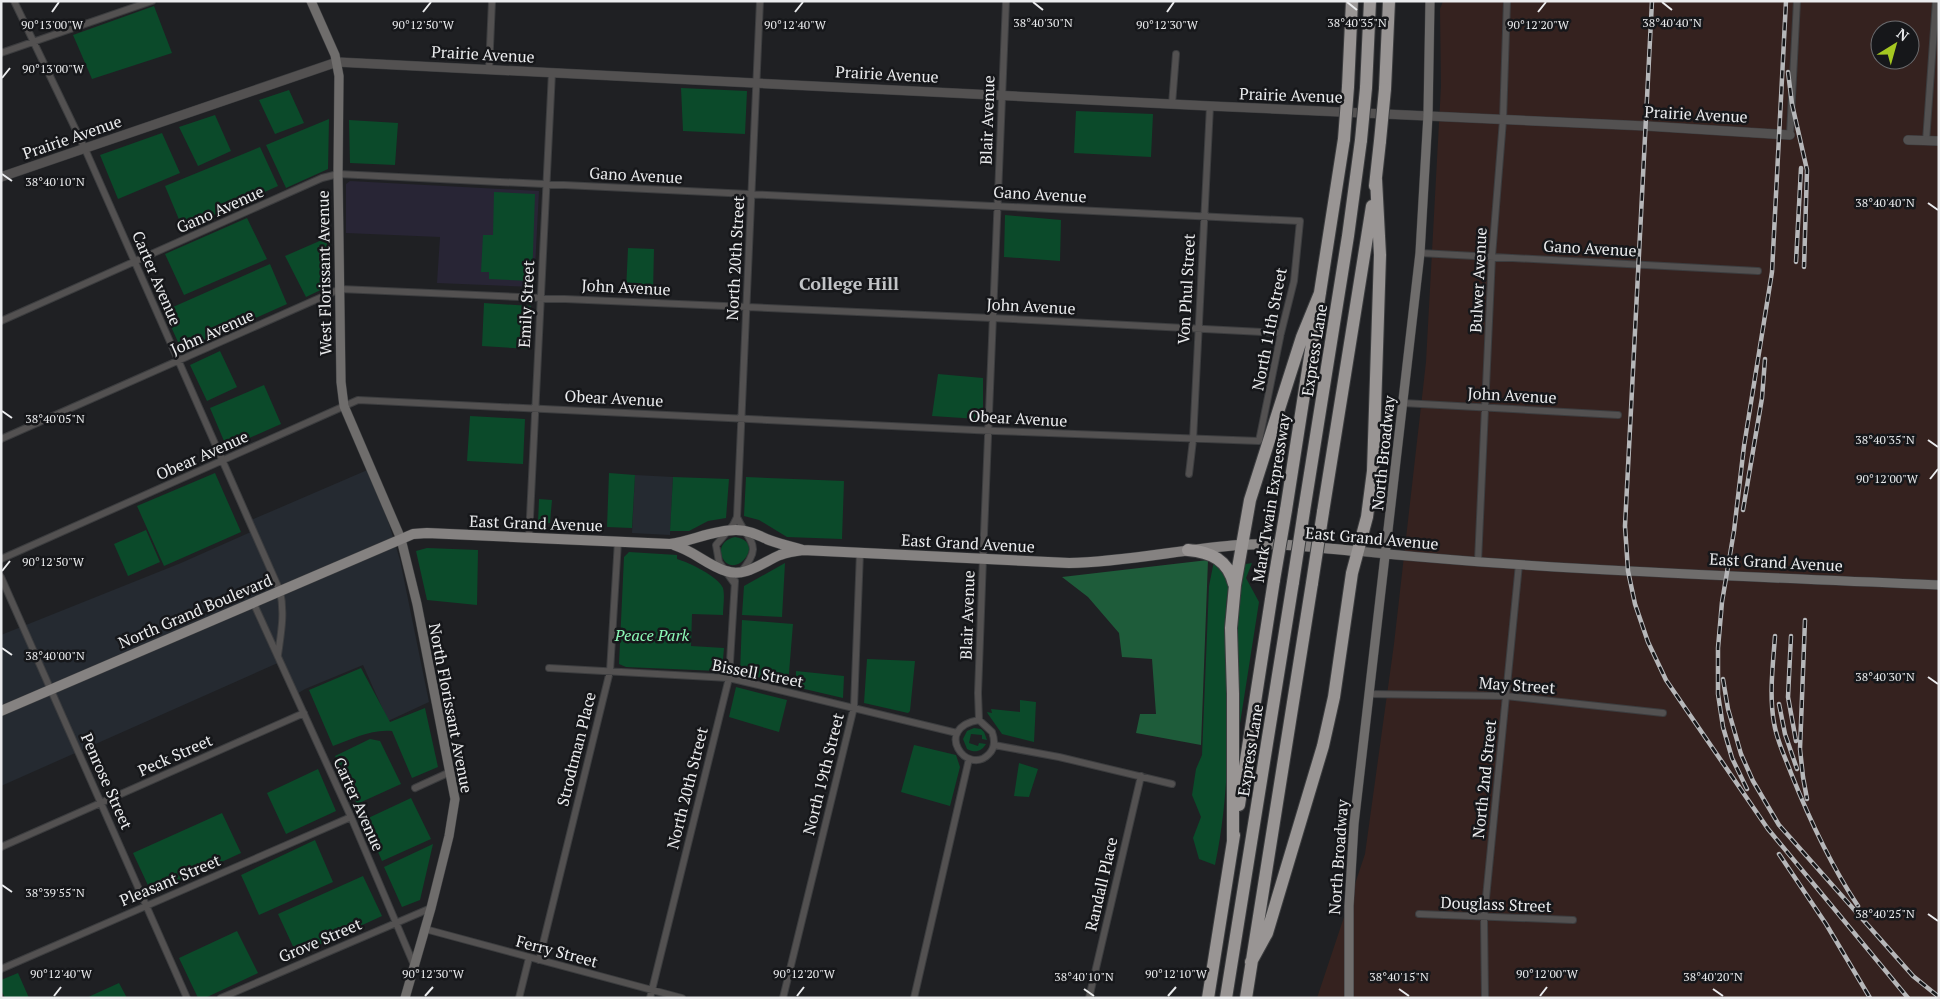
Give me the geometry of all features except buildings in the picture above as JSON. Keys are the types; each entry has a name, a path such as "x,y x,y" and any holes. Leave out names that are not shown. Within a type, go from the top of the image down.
{"highway":[{"name":"Mark Twain Expressway","path":"1208,998 1344,139 1352,1"},
{"name":"Express Lane","path":"1226,998 1350,229 1366,88 1370,1"},
{"path":"1246,998 1376,179 1385,89 1389,1"},
{"path":"1251,962 1267,933 1323,746 1334,697 1352,573 1367,517 1373,471 1380,255 1376,179"},
{"path":"1233,842 1231,628 1241,545 1250,500 1302,337 1320,293"},
{"path":"1188,550 1210,554 1220,560 1228,568 1235,585"}],"main road":[{"name":"West Florissant Avenue","path":"311,1 337,62 341,382 344,406 401,539"},
{"name":"North Broadway","path":"1349,998 1350,872 1420,253 1428,115 1430,1"},
{"name":"East Grand Avenue","path":"401,539 413,534 426,533 670,544 687,542 708,534 728,530 745,530 803,550 1087,562 1188,550 1269,544 1628,571 1939,585"},
{"name":"North Grand Boulevard","path":"1,711 401,539"},
{"name":"North Florissant Avenue","path":"401,539 455,799 454,812 425,929 404,998"},
{"name":"East Grand Avenue","path":"670,544 685,548 725,571 740,572 782,554 803,550"}],"street":[{"name":"Carter Avenue","path":"14,1 85,149 136,262 178,362 280,591 283,618 278,655"},
{"path":"1,53 152,1"},
{"path":"489,69 492,1"},
{"name":"North 20th Street","path":"651,994 729,678 734,583 751,559 753,552 752,541 737,517 760,1"},
{"name":"Blair Avenue","path":"979,720 978,693 992,318 1006,1"},
{"name":"Bulwer Avenue","path":"1478,561 1492,256 1503,120 1507,1"},
{"path":"1790,135 1797,1"},
{"path":"1926,141 1936,1"},
{"path":"1172,104 1176,54"},
{"name":"Prairie Avenue","path":"1,177 337,62 1210,106 1428,115 1790,135"},
{"name":"Emily Street","path":"529,537 552,72"},
{"name":"Von Phul Street","path":"1190,474 1210,106"},
{"path":"1908,140 1939,141"},
{"name":"Gano Avenue","path":"1,321 322,178 338,174 1300,222"},
{"name":"North 11th Street","path":"1259,441 1281,333 1294,281 1300,222"},
{"name":"Gano Avenue","path":"1420,253 1758,271"},
{"name":"John Avenue","path":"1,440 340,288 1281,333"},
{"name":"Obear Avenue","path":"1,560 358,400 1193,440 1259,441"},
{"name":"John Avenue","path":"1403,403 1618,415"},
{"path":"734,583 716,556 716,545 737,517"},
{"name":"Strodtman Place","path":"539,960 610,671 618,541"},
{"name":"North 19th Street","path":"783,998 854,707 860,552"},
{"name":"North 2nd Street","path":"1485,998 1484,918 1519,564"},
{"name":"Penrose Street","path":"1,577 187,998"},
{"name":"Carter Avenue","path":"253,602 304,713 414,965"},
{"name":"Bissell Street","path":"549,668 729,678 957,733"},
{"name":"May Street","path":"1369,694 1506,696 1664,713"},
{"name":"Peck Street","path":"1,846 304,713"},
{"path":"979,720 992,732 994,745 990,753 985,757 969,759 964,756 956,744 957,733 966,723 979,720"},
{"path":"994,745 1172,784"},
{"path":"914,998 969,759"},
{"path":"414,788 450,772"},
{"name":"Randall Place","path":"1089,998 1141,776"},
{"name":"Pleasant Street","path":"1,969 350,817"},
{"name":"Grove Street","path":"221,998 430,908"},
{"name":"Douglass Street","path":"1419,914 1573,920"},
{"name":"Ferry Street","path":"425,929 539,960 651,994 682,998"},
{"path":"519,998 529,958"}],"shaded area":[{"path":"1443,1 1939,1 1939,998 1317,998 1365,854 1394,644 1426,362 1441,86 1440,9"},
{"path":"350,181 539,191 534,287 437,283 440,237 346,233 346,184"},
{"path":"372,468 400,560 429,702 388,721 363,665 295,695 280,662 1,786 1,635 181,563 253,531 249,521"},
{"path":"635,475 673,477 670,535 632,533"}],"green space":[{"path":"154,6 172,53 92,79 73,35"},
{"path":"681,88 747,91 745,134 683,131"},
{"path":"289,90 304,123 275,134 259,100"},
{"path":"1076,111 1153,114 1151,157 1074,153"},
{"path":"215,115 231,151 198,166 179,127"},
{"path":"329,119 328,169 286,188 266,145"},
{"path":"349,120 398,123 395,165 350,163"},
{"path":"162,133 180,173 118,199 100,155"},
{"path":"260,147 278,186 183,229 165,186"},
{"path":"494,192 535,194 532,281 489,279 489,272 481,272 483,235 493,235"},
{"path":"1005,215 1061,220 1060,261 1004,257"},
{"path":"247,218 267,259 184,295 165,254"},
{"path":"331,236 331,285 306,297 285,256"},
{"path":"628,248 654,249 653,292 626,291"},
{"path":"270,264 287,304 182,351 164,311"},
{"path":"484,303 531,306 529,349 482,346"},
{"path":"220,351 237,387 207,401 190,365"},
{"path":"938,374 983,378 983,415 979,415 978,419 932,416"},
{"path":"264,385 281,424 227,448 210,408"},
{"path":"470,416 525,419 523,464 467,461"},
{"path":"215,473 241,532 164,566 137,506"},
{"path":"609,473 635,475 632,528 607,527"},
{"path":"673,477 729,479 726,518 708,521 689,531 670,531"},
{"path":"746,477 844,481 842,539 787,537 759,520 744,516"},
{"path":"539,499 552,500 550,523 538,523"},
{"path":"146,530 160,562 128,576 114,544"},
{"path":"735,537 744,540 749,546 749,552 740,563 734,565 727,564 722,557 721,550 725,542"},
{"path":"427,548 478,550 477,605 427,600 416,551"},
{"name":"Peace Park","path":"629,552 677,555 677,559 703,570 720,584 724,591 723,615 692,614 691,646 724,648 722,670 626,667 619,664 624,557"},
{"path":"1208,560 1201,745 1136,733 1140,714 1156,714 1152,659 1122,657 1119,633 1088,597 1062,577"},
{"path":"1214,561 1228,580 1226,604 1227,768 1221,833 1215,865 1199,859 1193,838 1201,817 1192,795 1196,769 1202,755 1209,586"},
{"path":"785,563 782,617 742,615 744,586"},
{"path":"1252,563 1246,578 1259,602 1236,749 1235,625 1240,575 1246,564"},
{"path":"742,620 793,624 788,685 740,673"},
{"path":"867,659 915,661 910,711 908,713 864,703"},
{"path":"361,668 390,722 425,708 438,767 412,778 392,731 369,733 333,746 309,690"},
{"path":"796,671 844,676 843,698 796,687"},
{"path":"736,687 787,700 779,732 729,717"},
{"path":"1020,700 1036,702 1034,742 1002,734 987,712 992,713 991,709 1020,712"},
{"path":"974,728 981,729 987,740 982,739 982,735 971,734 969,743 978,746 979,743 986,744 982,749 973,751 967,749 963,739 967,731"},
{"path":"370,739 380,741 401,784 357,804 335,756"},
{"path":"914,745 956,755 960,767 950,806 901,792"},
{"path":"1019,763 1038,769 1029,797 1014,796"},
{"path":"318,769 336,811 286,834 267,793"},
{"path":"411,798 431,839 382,861 364,820"},
{"path":"222,813 241,853 152,894 133,853"},
{"path":"315,840 333,882 259,915 241,875"},
{"path":"433,844 420,900 402,907 384,867"},
{"path":"363,876 382,916 297,955 278,914"},
{"path":"237,931 258,973 205,998 198,998 179,958"},
{"path":"18,973 29,998 5,998 1,990 1,980"},
{"path":"119,983 127,998 86,998"}],"railway":[{"path":"1652,1 1625,526 1628,571 1635,604 1648,642 1666,680 1768,829 1908,998"},
{"path":"1747,789 1732,758 1723,727 1718,694 1718,648 1722,602 1734,531 1744,446 1772,272 1786,1"},
{"path":"1788,72 1792,104 1807,170 1804,267"},
{"path":"1796,262 1801,168"},
{"path":"1743,510 1762,398 1765,359"},
{"path":"1805,620 1800,749 1807,799"},
{"path":"1775,636 1772,701 1777,736 1813,824 1839,875 1858,906"},
{"path":"1791,636 1788,697 1796,741"},
{"path":"1723,679 1728,709 1741,754 1753,781 1779,825 1913,976 1939,997"},
{"path":"1779,704 1785,734 1797,769"},
{"path":"1779,854 1826,924 1870,998"}],"district":[{"name":"College Hill","path":"849,283"}]}
